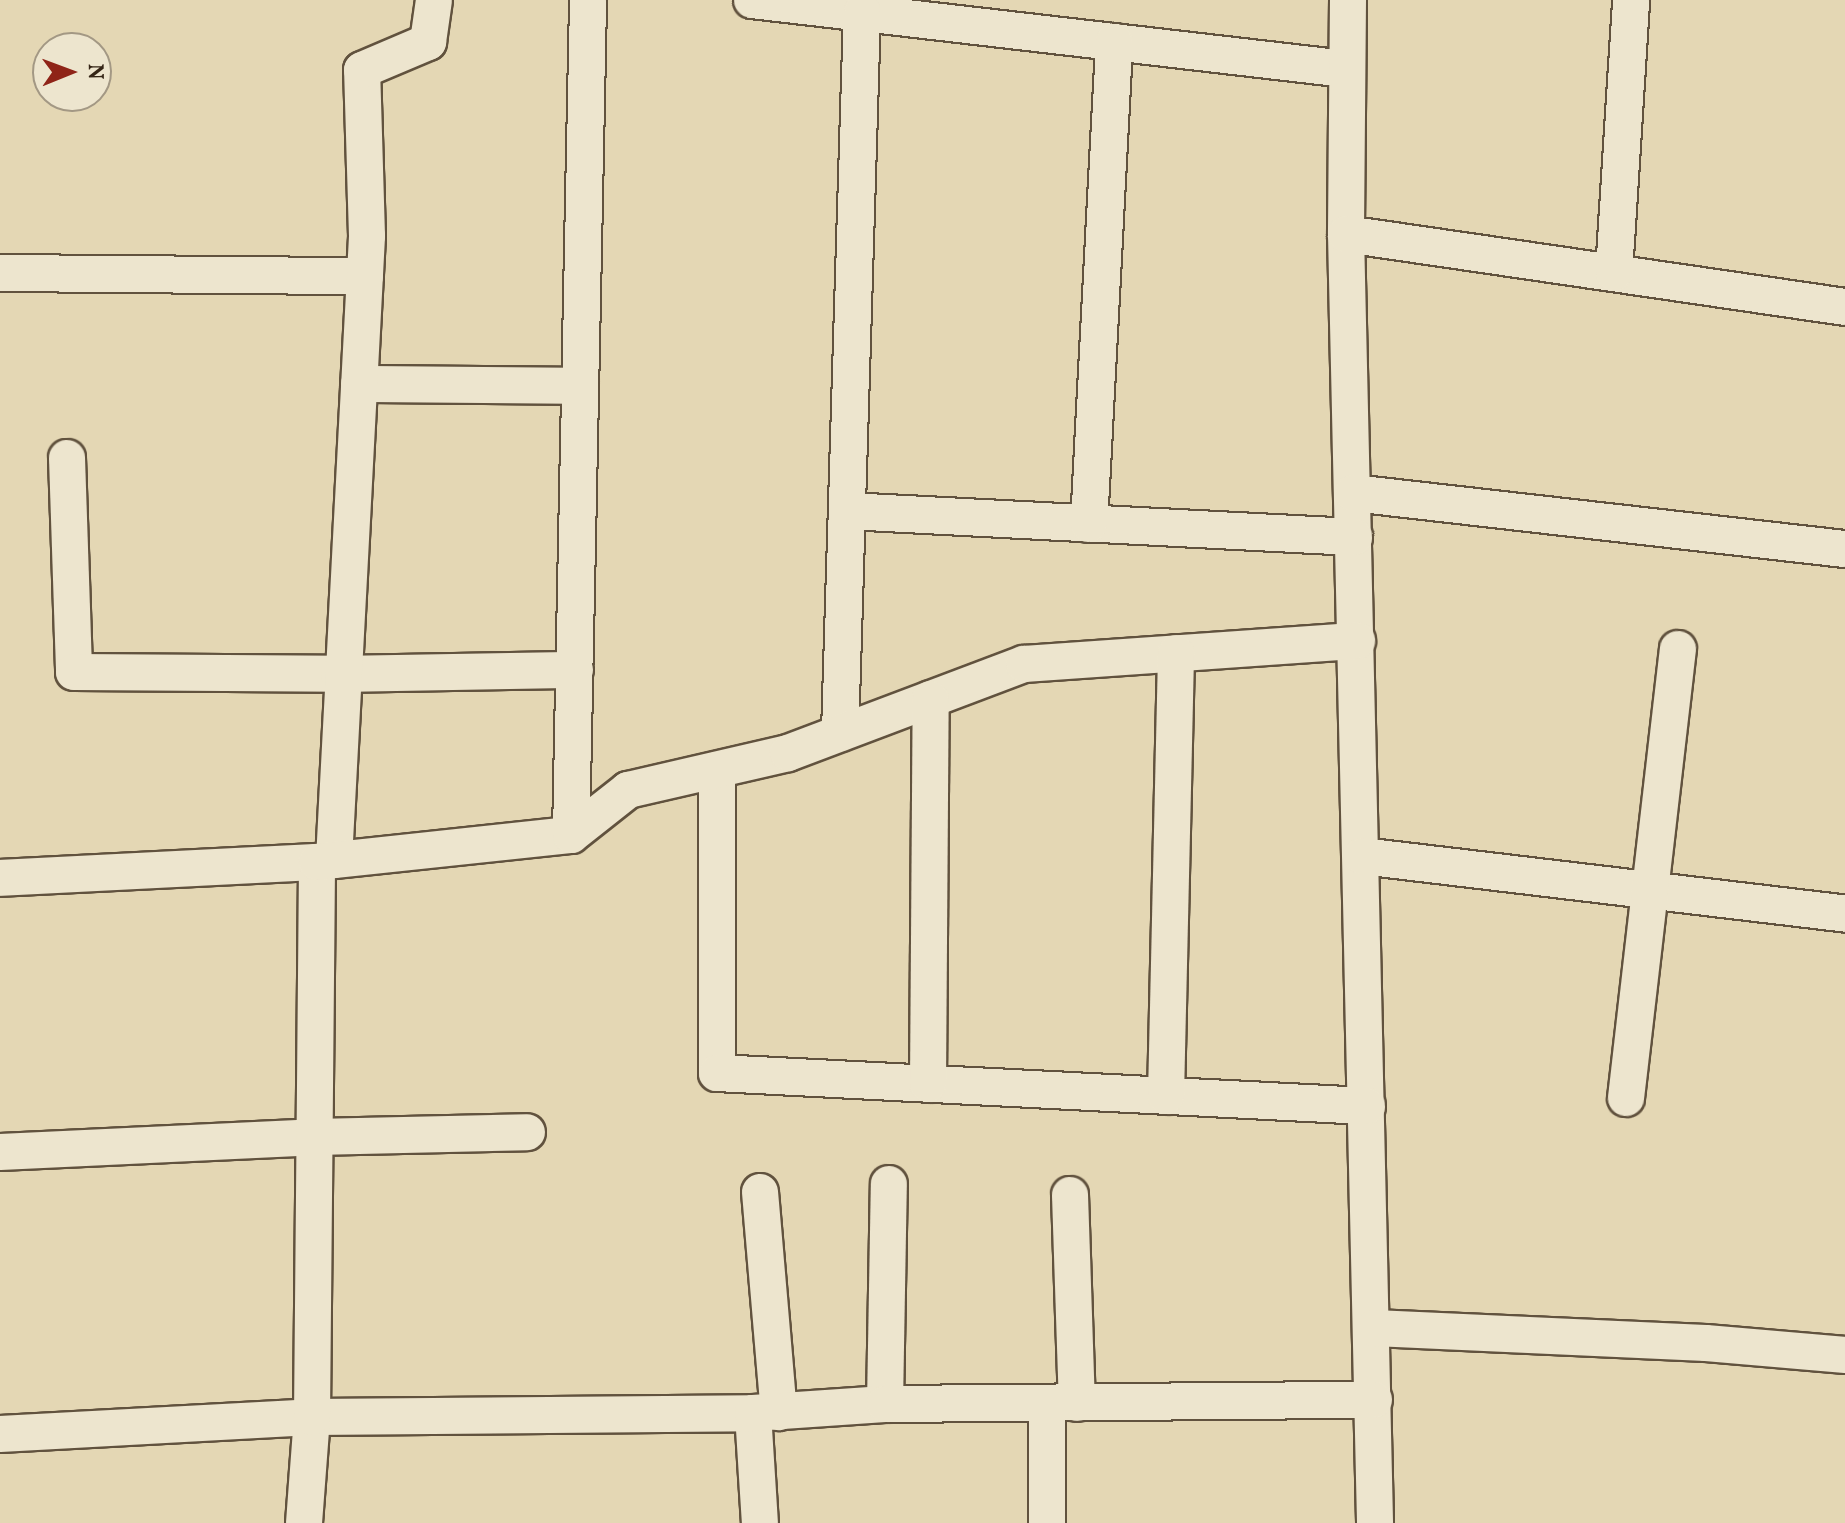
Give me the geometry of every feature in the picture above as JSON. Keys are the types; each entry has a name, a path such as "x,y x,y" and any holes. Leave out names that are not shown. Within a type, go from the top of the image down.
{"street":[{"path":"304,1523 312,1417 314,1137 325,861 344,674 367,236 362,70 428,42 434,0"},
{"path":"571,835 588,0"},
{"path":"752,0 1346,69"},
{"path":"1348,0 1346,234 1374,1328 1375,1523"},
{"path":"1614,273 1631,0"},
{"path":"840,733 862,12"},
{"path":"1089,524 1114,42"},
{"path":"1346,234 1845,307"},
{"path":"0,273 365,276"},
{"path":"359,384 580,386"},
{"path":"67,458 74,672 344,674 575,670"},
{"path":"1353,493 1845,549"},
{"path":"847,511 1354,537"},
{"path":"0,878 325,861 571,835 628,790 788,753 1024,664 1357,641"},
{"path":"1626,1098 1678,649"},
{"path":"1166,1096 1176,653"},
{"path":"928,1084 931,699"},
{"path":"717,770 717,1073 1367,1106"},
{"path":"1362,856 1845,914"},
{"path":"0,1152 314,1137 527,1132"},
{"path":"885,1404 889,1184"},
{"path":"760,1192 766,1412 760,1523"},
{"path":"1047,1523 1062,1403 1070,1195"},
{"path":"1374,1328 1706,1343 1845,1355"},
{"path":"0,1434 312,1417 766,1412 885,1404 1374,1400"}]}
